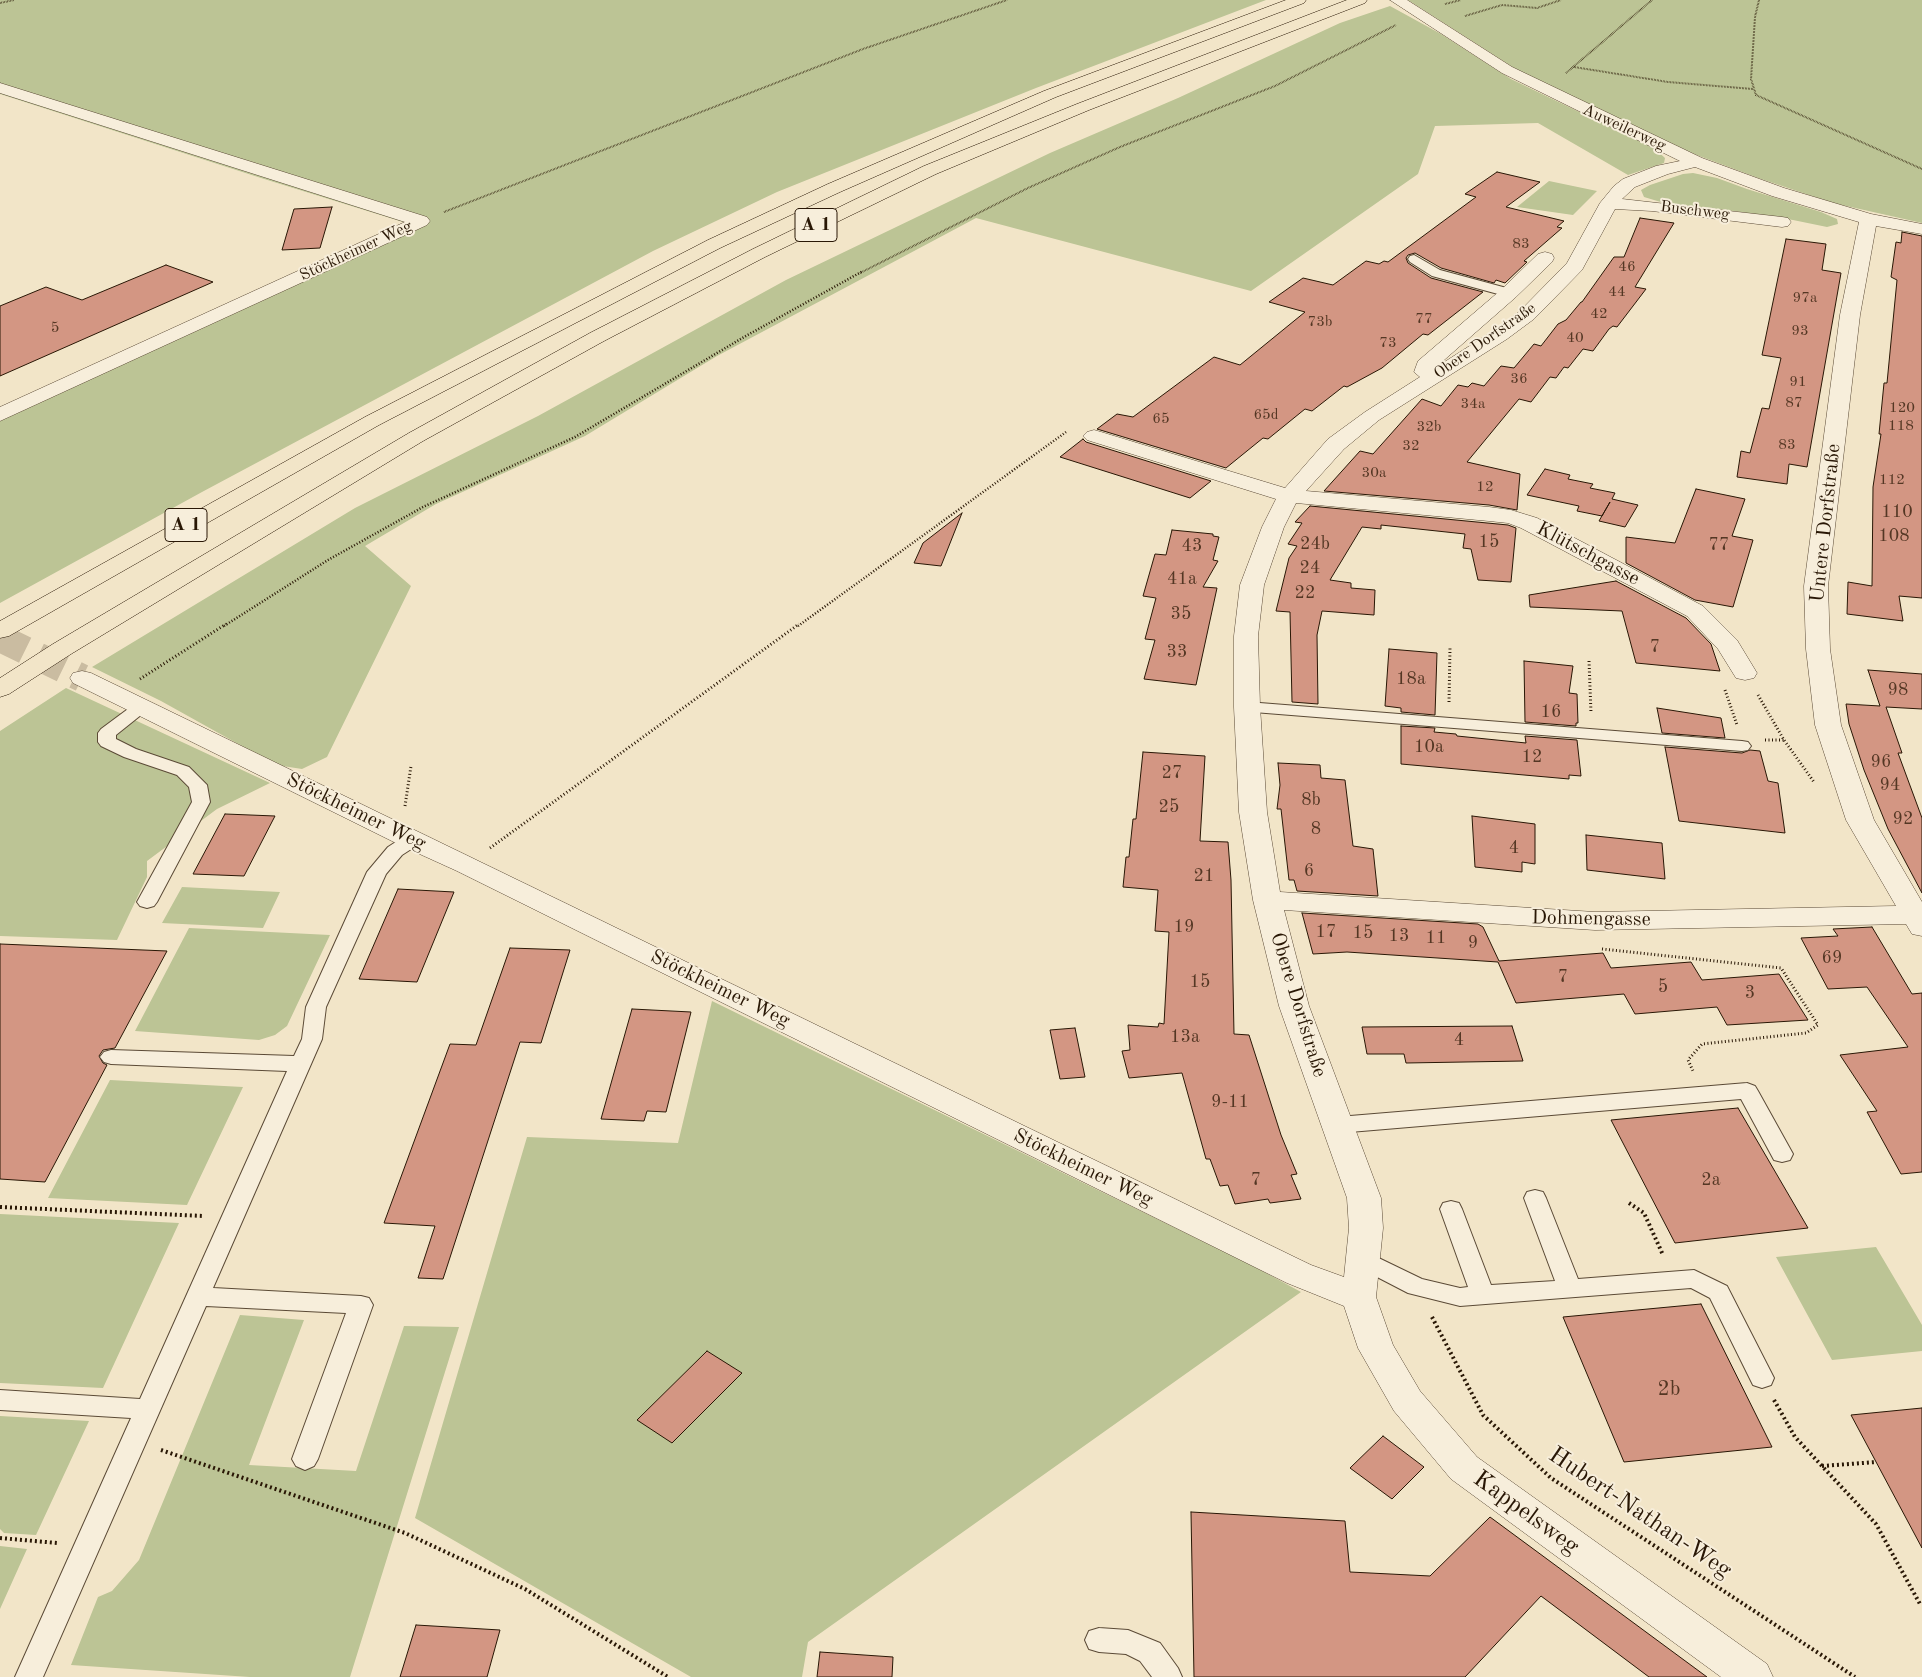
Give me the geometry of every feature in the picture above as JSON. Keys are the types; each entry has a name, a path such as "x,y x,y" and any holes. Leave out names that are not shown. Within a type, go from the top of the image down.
{"highway":[{"name":"A 1","path":"0,631 372,421 714,244 834,188 1050,94 1299,0"},
{"name":"A 1","path":"0,689 79,639 416,437 598,337 759,253 930,170 1083,107 1360,0"}],"street":[{"name":"Auweilerweg","path":"1398,0 1507,70 1696,162 1778,192 1868,219"},
{"name":"Stöckheimer Weg","path":"0,88 420,221"},
{"name":"Obere Dorfstraße","path":"1359,1297 1366,1228 1364,1198 1294,1006 1267,900 1253,812 1247,707 1246,636 1252,585 1273,527 1289,496 1336,444 1372,416 1500,335 1527,315 1575,266 1609,203 1629,182 1662,170 1696,162"},
{"name":"Buschweg","path":"1609,203 1652,206 1782,222"},
{"path":"1868,219 1922,230"},
{"name":"Untere Dorfstraße","path":"1868,219 1850,315 1816,586 1818,650 1828,725 1860,820 1919,921"},
{"name":"Stöckheimer Weg","path":"0,415 420,221"},
{"name":"Obere Dorfstraße","path":"1421,386 1425,364 1509,293 1545,258"},
{"path":"1094,436 1289,496"},
{"name":"Klütschgasse","path":"1289,496 1489,514 1511,517 1529,523 1695,611 1728,646 1745,673"},
{"name":"Stöckheimer Weg","path":"82,678 138,695 406,837 467,865 1299,1274 1359,1297"},
{"name":"Dohmengasse","path":"1267,900 1595,921 1919,921"},
{"name":"Kappelsweg","path":"1359,1297 1376,1348 1407,1401 1464,1468 1753,1677"}],"lane":[{"path":"1414,259 1436,273 1509,293"},
{"path":"138,695 107,733 107,742 130,753 182,770 198,785 200,802 147,902"},
{"path":"1247,707 1742,746"},
{"path":"29,1677 196,1296 312,1039 316,1007 376,872 406,837"},
{"path":"111,1057 300,1064"},
{"path":"1338,1125 1747,1090 1782,1154"},
{"path":"1535,1198 1570,1289"},
{"path":"1451,1209 1483,1296"},
{"path":"1362,1259 1416,1287 1460,1297 1694,1279 1719,1292 1762,1378"},
{"path":"196,1296 361,1304 305,1459"},
{"path":"0,1400 146,1409"},
{"path":"1099,1640 1128,1642 1150,1652 1168,1677"}],"path":[{"path":"0,4 14,0"},
{"path":"420,221 863,49 1007,0"},
{"path":"138,695 328,560 423,507 574,437 744,337 856,275 1028,188 1120,147 1276,86 1418,13 1461,0"},
{"path":"1436,25 1502,5 1538,8 1561,0"},
{"path":"1652,0 1574,67 1668,82 1753,89"},
{"path":"1758,0 1751,79 1756,95 1922,169"},
{"path":"467,865 1073,428 1094,436"},
{"path":"1449,722 1450,648"},
{"path":"1588,661 1592,734"},
{"path":"1745,673 1784,740 1801,764"},
{"path":"1723,684 1738,728"},
{"path":"406,837 410,766"},
{"path":"1595,948 1781,968 1818,1025 1806,1033 1702,1044 1688,1060 1703,1094"},
{"path":"1629,1203 1644,1213 1675,1281"},
{"path":"0,1208 232,1217"},
{"name":"Hubert-Nathan-Weg","path":"1416,1287 1483,1415 1551,1478 1855,1677"},
{"path":"1762,1378 1795,1437 1876,1524 1920,1604 1922,1603"},
{"path":"132,1443 174,1453 405,1533 525,1589 668,1677"},
{"path":"1822,1466 1876,1462"},
{"path":"0,1538 86,1545"}],"green space":[{"path":"0,0 1266,0 1036,88 777,192 653,251 202,492 0,603 0,421 419,227 0,94"},
{"path":"1408,0 1922,0 1922,223 1833,203 1694,154 1528,77"},
{"path":"1390,6 1441,34 1511,79 1654,148 1665,158 1664,163 1628,175 1538,123 1435,126 1418,174 1251,291 976,218 717,356 585,436 436,504 365,546 411,586 327,757 302,769 276,765 161,701 92,667 355,508 538,416 786,280 1050,153 1178,98 1340,23"},
{"path":"1693,173 1717,178 1821,212 1837,219 1838,224 1827,227 1734,211 1664,203 1644,197 1641,190 1683,174"},
{"path":"1549,181 1597,191 1573,215 1517,207"},
{"path":"66,688 270,783 217,809 147,861 147,877 117,940 0,936 0,731"},
{"path":"182,887 280,892 263,928 162,923"},
{"path":"189,928 330,935 287,1026 275,1035 259,1040 135,1031"},
{"path":"712,1001 1255,1267 1301,1292 808,1642 802,1677 691,1677 415,1518 527,1137 678,1143"},
{"path":"110,1080 243,1087 187,1205 48,1198"},
{"path":"0,1214 179,1223 103,1388 0,1383"},
{"path":"1876,1247 1922,1325 1922,1351 1832,1360 1776,1257"},
{"path":"240,1315 304,1320 249,1465 356,1471 404,1326 459,1327 350,1677 250,1677 71,1665 98,1597 112,1591 139,1560"},
{"path":"0,1416 89,1421 36,1535 4,1533 0,1529"},
{"path":"0,1546 27,1549 0,1609"}],"building":[{"path":"1497,172 1540,182 1506,207 1564,221 1557,227 1562,228 1524,261 1527,262 1505,283 1496,280 1494,283 1441,268 1415,253 1408,255 1406,258 1408,263 1431,278 1483,292 1428,335 1423,334 1382,368 1347,387 1344,386 1312,411 1305,409 1268,439 1263,438 1226,468 1097,429 1117,414 1133,417 1214,357 1240,365 1305,312 1269,302 1303,278 1333,285 1366,261 1379,264 1384,261 1388,262 1476,197 1465,194"},
{"path":"332,207 320,248 282,250 294,209"},
{"path":"1640,218 1674,223 1635,287 1646,289 1617,327 1613,326 1609,329 1593,351 1583,349 1568,368 1564,367 1556,378 1550,377 1531,402 1519,399 1467,462 1520,474 1517,510 1489,505 1324,491 1360,451 1373,454 1422,399 1441,406 1458,385 1468,387 1472,383 1484,386 1501,366 1514,368 1534,344 1541,346 1558,324 1566,320 1582,302 1614,257 1624,257"},
{"path":"1902,232 1922,236 1922,598 1899,596 1903,621 1847,614 1848,582 1872,586 1873,487 1881,434 1879,434 1884,383 1887,383 1897,280 1891,277 1896,242 1901,243"},
{"path":"1786,239 1826,244 1822,270 1841,273 1807,467 1789,464 1787,484 1737,477 1741,451 1750,453 1762,408 1769,409 1781,358 1762,355"},
{"path":"166,265 213,282 0,376 0,306 46,287 82,300"},
{"path":"1083,439 1086,442 1211,481 1190,498 1060,457"},
{"path":"1545,469 1570,475 1568,479 1593,484 1590,488 1615,493 1612,499 1638,505 1625,527 1599,521 1602,516 1577,511 1579,506 1527,495"},
{"path":"1696,489 1745,499 1732,536 1753,540 1733,607 1695,600 1626,563 1626,537 1675,543"},
{"path":"1310,506 1508,525 1516,528 1511,582 1478,580 1471,549 1463,548 1465,534 1381,525 1381,529 1362,527 1330,580 1351,583 1351,588 1375,590 1374,615 1322,611 1317,635 1318,704 1292,702 1290,612 1276,611 1289,558 1297,546 1288,544 1302,523 1295,522"},
{"path":"962,513 941,566 914,563 923,543"},
{"path":"1172,530 1213,534 1213,536 1219,537 1213,560 1218,561 1203,587 1217,588 1196,685 1144,679 1155,640 1145,639 1156,598 1143,596 1155,554 1166,555"},
{"path":"1616,581 1686,618 1711,644 1720,671 1636,663 1622,611 1530,607 1529,595"},
{"path":"1389,649 1437,653 1435,715 1401,712 1401,708 1385,706"},
{"path":"1524,661 1573,666 1569,693 1577,694 1578,723 1576,723 1576,726 1525,722"},
{"path":"1868,670 1922,674 1922,709 1886,707 1902,753 1898,753 1922,818 1922,893 1888,829 1864,770 1849,724 1846,704 1880,706"},
{"path":"1657,708 1721,718 1725,738 1662,733"},
{"path":"1401,726 1435,728 1434,732 1456,734 1457,736 1526,743 1525,736 1577,740 1581,776 1569,775 1569,779 1401,764"},
{"path":"1665,747 1742,753 1750,750 1760,751 1768,781 1778,783 1785,833 1679,821"},
{"path":"1143,752 1205,756 1200,841 1228,842 1231,880 1234,1034 1249,1035 1281,1135 1297,1174 1291,1175 1301,1199 1270,1203 1268,1199 1235,1204 1228,1185 1220,1186 1210,1159 1206,1159 1182,1073 1129,1078 1122,1051 1130,1050 1128,1025 1158,1027 1159,1023 1164,1024 1169,932 1155,931 1158,890 1123,887 1126,857 1129,857 1133,819 1136,819"},
{"path":"1278,763 1320,765 1321,778 1345,780 1353,846 1373,849 1378,896 1297,891 1294,880 1289,880 1281,809 1277,809 1280,785"},
{"path":"225,814 275,816 244,876 193,874"},
{"path":"1472,816 1535,824 1535,864 1522,862 1522,872 1475,867"},
{"path":"1586,835 1662,843 1665,879 1587,870"},
{"path":"398,889 454,892 417,982 359,979"},
{"path":"1302,913 1478,924 1483,927 1499,961 1603,953 1611,968 1691,962 1702,980 1779,974 1808,1020 1727,1025 1717,1007 1635,1014 1624,994 1516,1003 1498,962 1347,952 1313,954"},
{"path":"1872,927 1912,994 1922,993 1922,1172 1901,1174 1867,1112 1877,1111 1840,1055 1908,1047 1867,987 1828,989 1801,938 1838,936 1833,929"},
{"path":"0,944 167,951 115,1048 103,1050 99,1056 103,1063 107,1065 45,1182 0,1179"},
{"path":"510,948 570,950 541,1043 520,1042 443,1279 418,1278 435,1226 384,1223 450,1044 476,1045"},
{"path":"632,1009 691,1012 666,1112 647,1111 644,1121 601,1119"},
{"path":"1512,1026 1523,1061 1406,1063 1404,1054 1367,1054 1362,1027"},
{"path":"1075,1028 1085,1077 1060,1079 1050,1030"},
{"path":"1738,1108 1808,1228 1675,1243 1611,1120"},
{"path":"1701,1304 1772,1447 1624,1462 1563,1317"},
{"path":"707,1351 742,1373 672,1443 637,1420"},
{"path":"1922,1408 1922,1548 1851,1415"},
{"path":"1383,1436 1424,1467 1392,1499 1350,1468"},
{"path":"1191,1512 1345,1521 1350,1572 1430,1576 1490,1517 1707,1677 1649,1677 1541,1596 1465,1677 1194,1677"},
{"path":"416,1625 500,1630 487,1677 400,1677"},
{"path":"820,1652 893,1657 892,1677 817,1677"}],"tunnel":[{"path":"0,638 82,678"}]}
